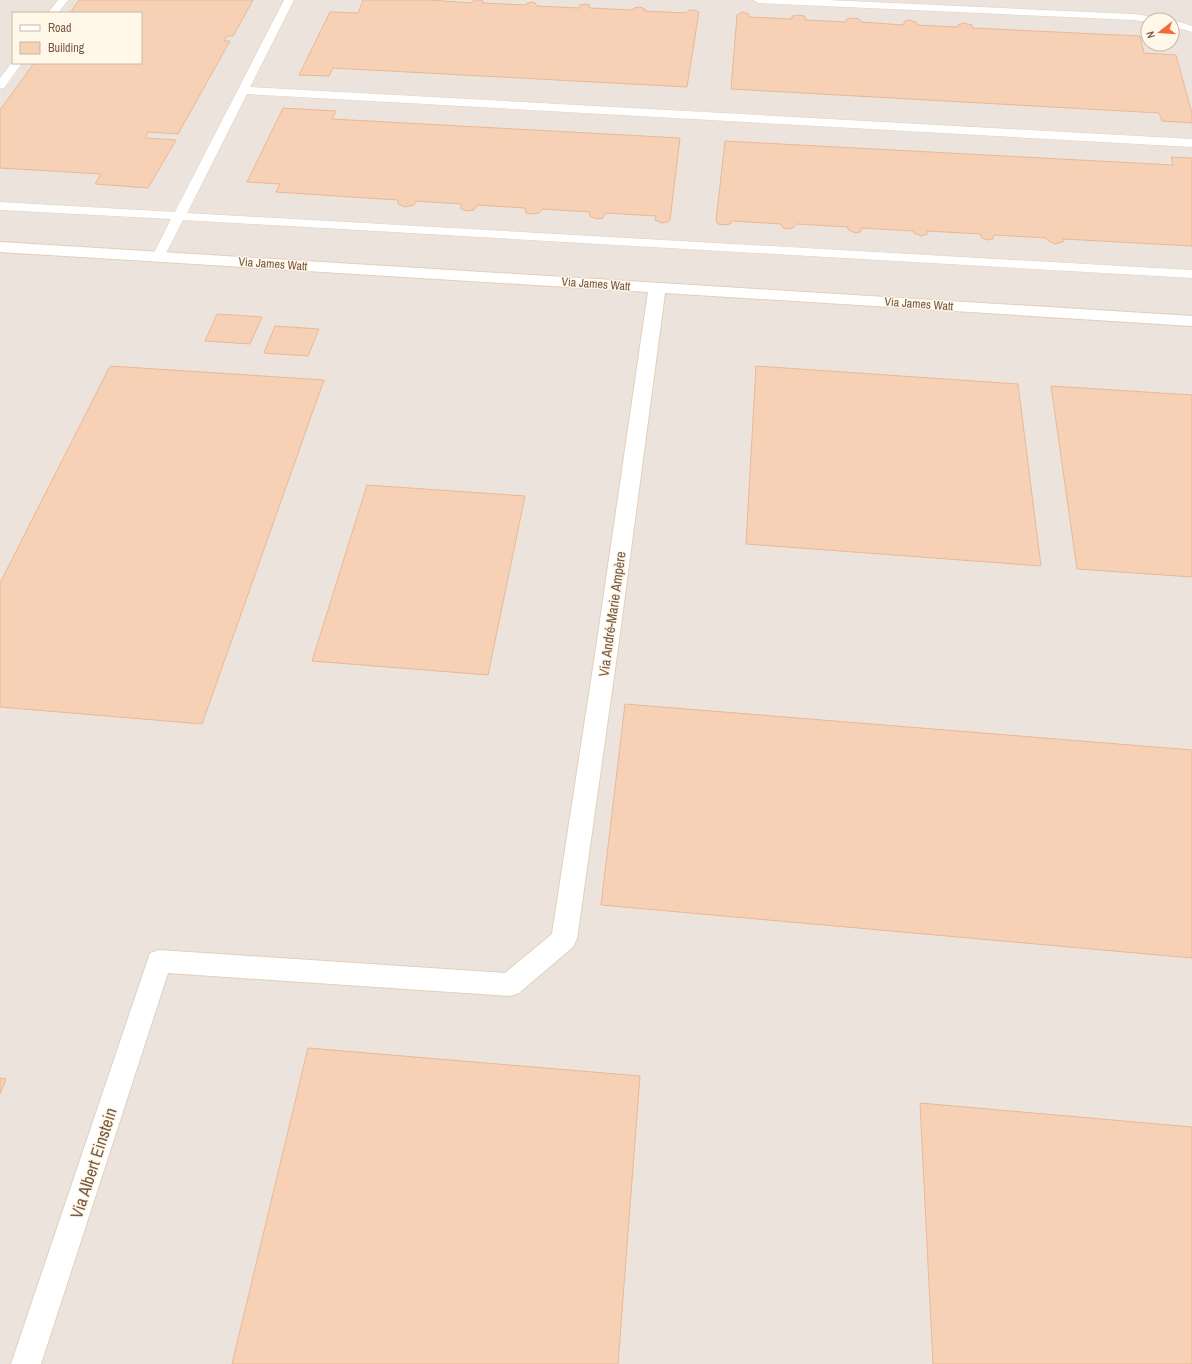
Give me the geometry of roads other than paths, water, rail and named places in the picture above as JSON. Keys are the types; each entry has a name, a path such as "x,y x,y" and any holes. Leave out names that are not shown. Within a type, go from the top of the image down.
{"street":[{"name":"Via James Watt","path":"0,247 1192,321"},
{"name":"Via André-Marie Ampère","path":"159,962 510,985 564,938 606,655 657,288"},
{"name":"Via Albert Einstein","path":"26,1364 159,962"}],"lane":[{"path":"54,12 63,0"},
{"path":"158,257 290,0"},
{"path":"758,0 1140,18"},
{"path":"1180,25 1192,29"},
{"path":"0,86 16,64"},
{"path":"244,90 1192,143"},
{"path":"0,206 1192,274"}]}
